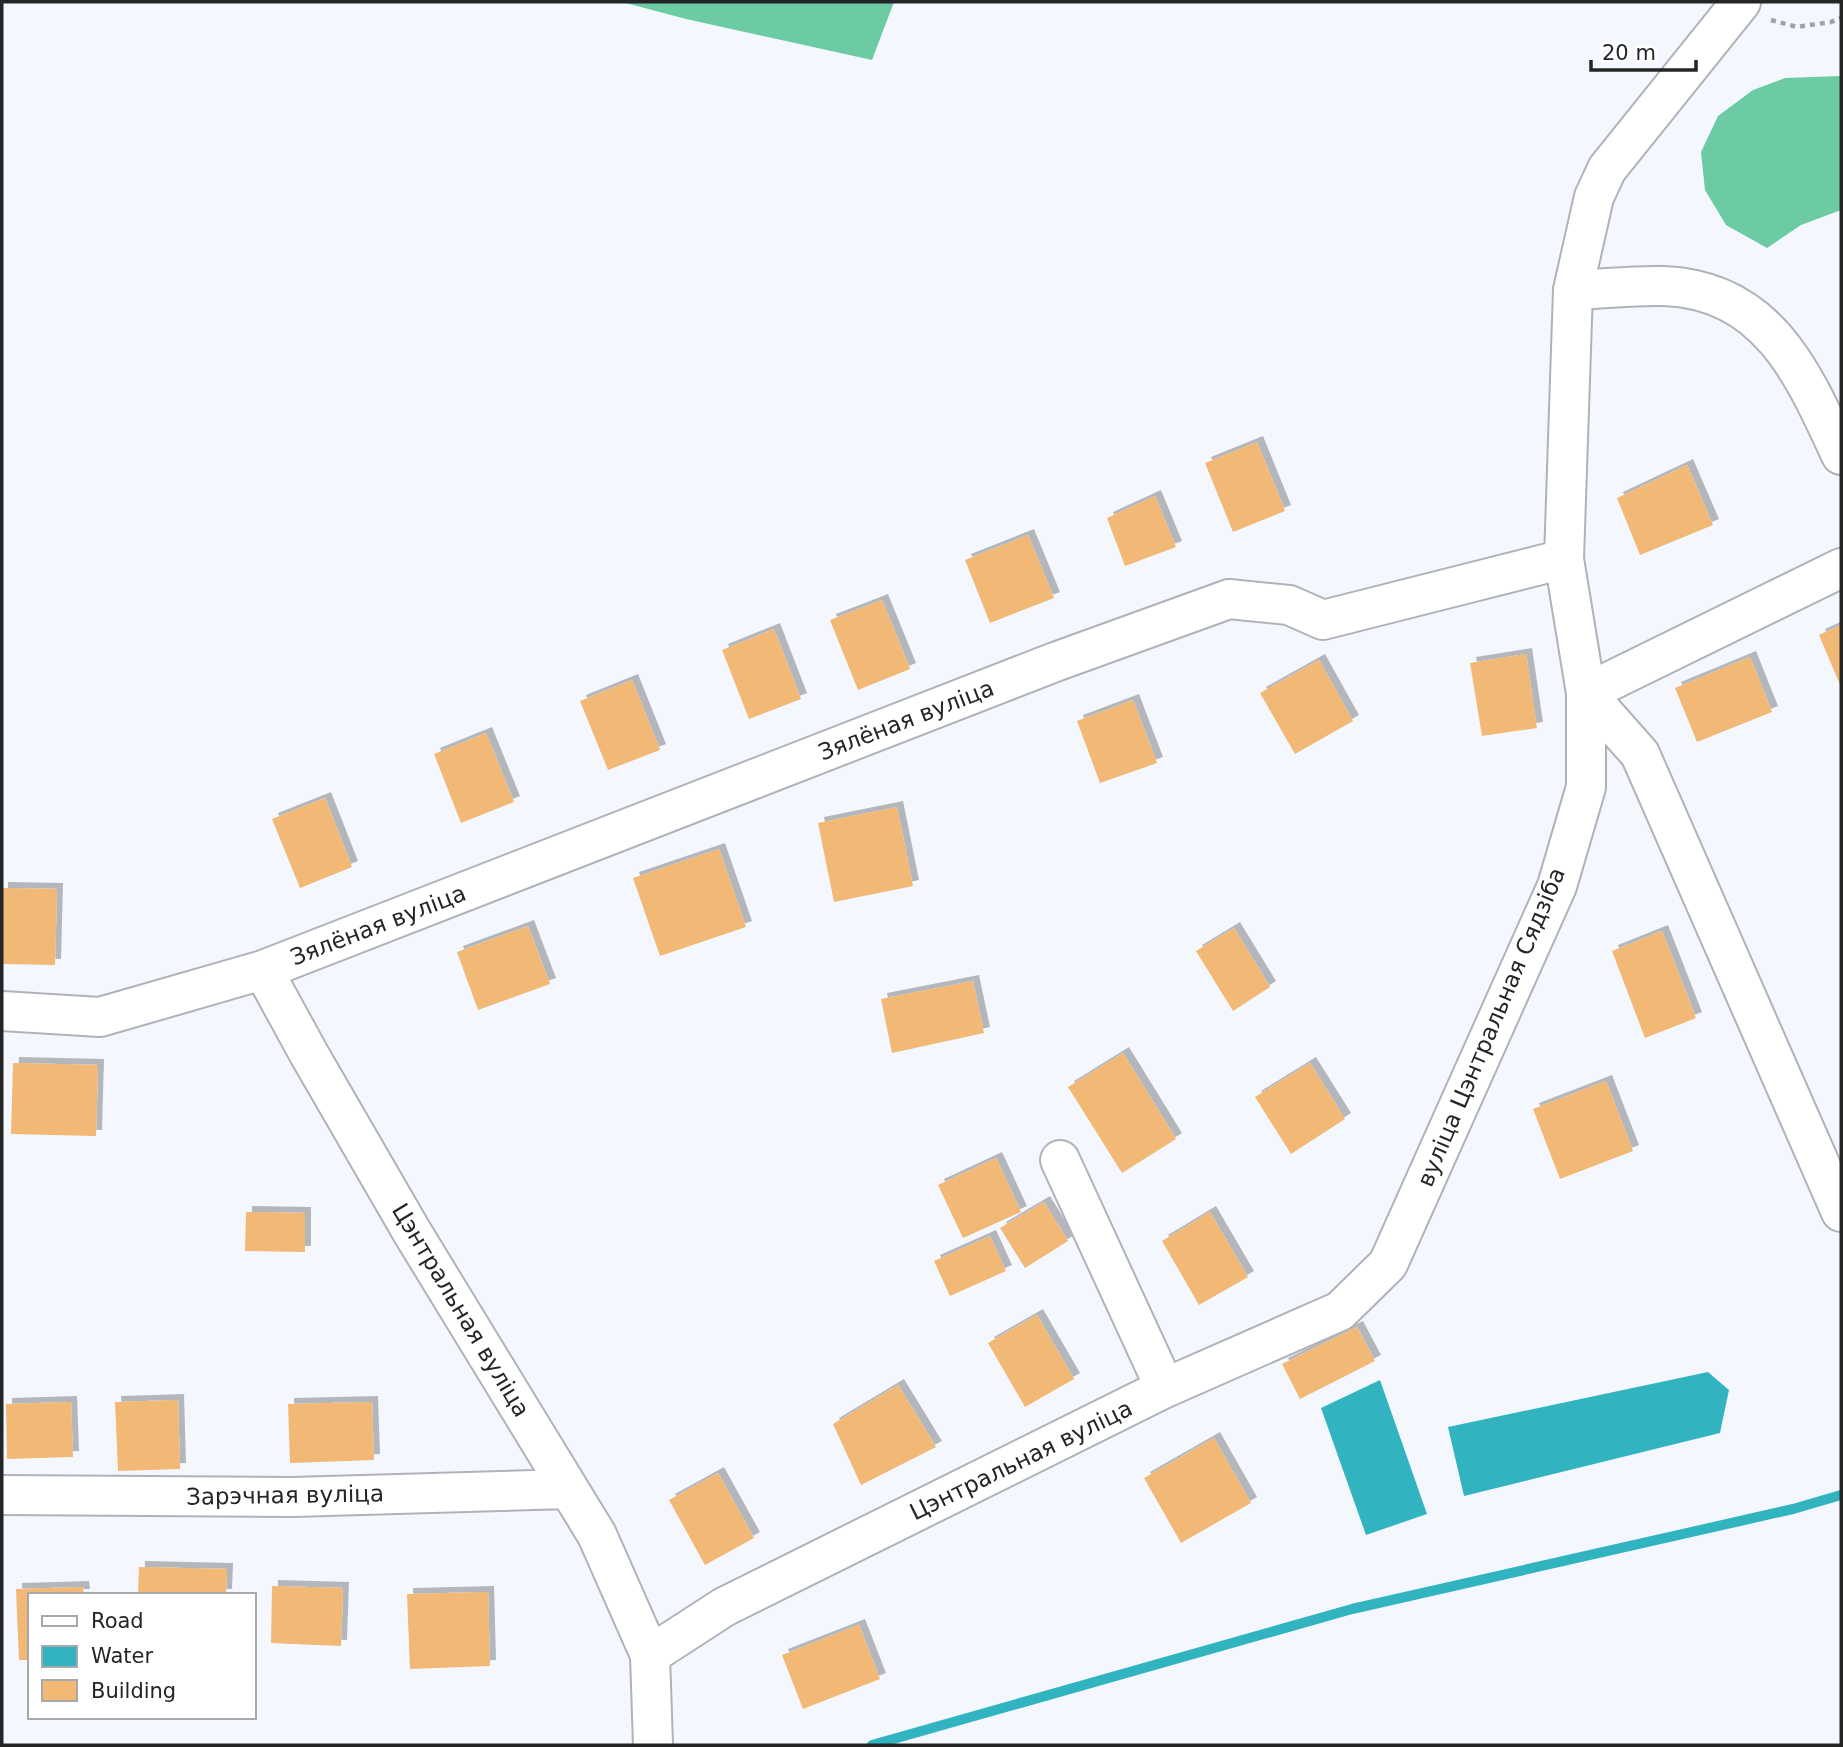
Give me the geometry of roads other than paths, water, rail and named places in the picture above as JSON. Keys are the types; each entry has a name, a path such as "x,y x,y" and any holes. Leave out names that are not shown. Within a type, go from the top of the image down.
{"street":[{"name":"вуліца Цэнтральная Сядзіба","path":"1388,1264 1557,886 1586,787 1586,693 1564,559 1573,290 1594,197 1607,169 1714,32 1740,4"},
{"path":"1573,290 1664,286 1701,291 1728,301 1755,317 1784,349 1812,392 1841,456"},
{"name":"Зялёная вуліца","path":"2,1011 100,1017 263,970 1042,667 1229,599 1289,605 1323,620 1564,559"},
{"path":"1841,568 1586,693 1640,754 1841,1212"},
{"name":"Цэнтральная вуліца","path":"263,970 405,1220 597,1535 650,1655 653,1745"},
{"path":"1060,1160 1165,1388"},
{"name":"Цэнтральная вуліца","path":"650,1655 724,1607 1165,1388 1340,1311 1388,1264"},
{"name":"Зарэчная вуліца","path":"2,1495 293,1497 569,1489"}],"water":[{"path":"1708,1372 1729,1390 1720,1433 1464,1496 1448,1427"},
{"path":"1380,1380 1427,1514 1366,1535 1321,1408"}],"waterway":[{"path":"872,1745 1352,1609 1793,1509 1841,1495"}]}
